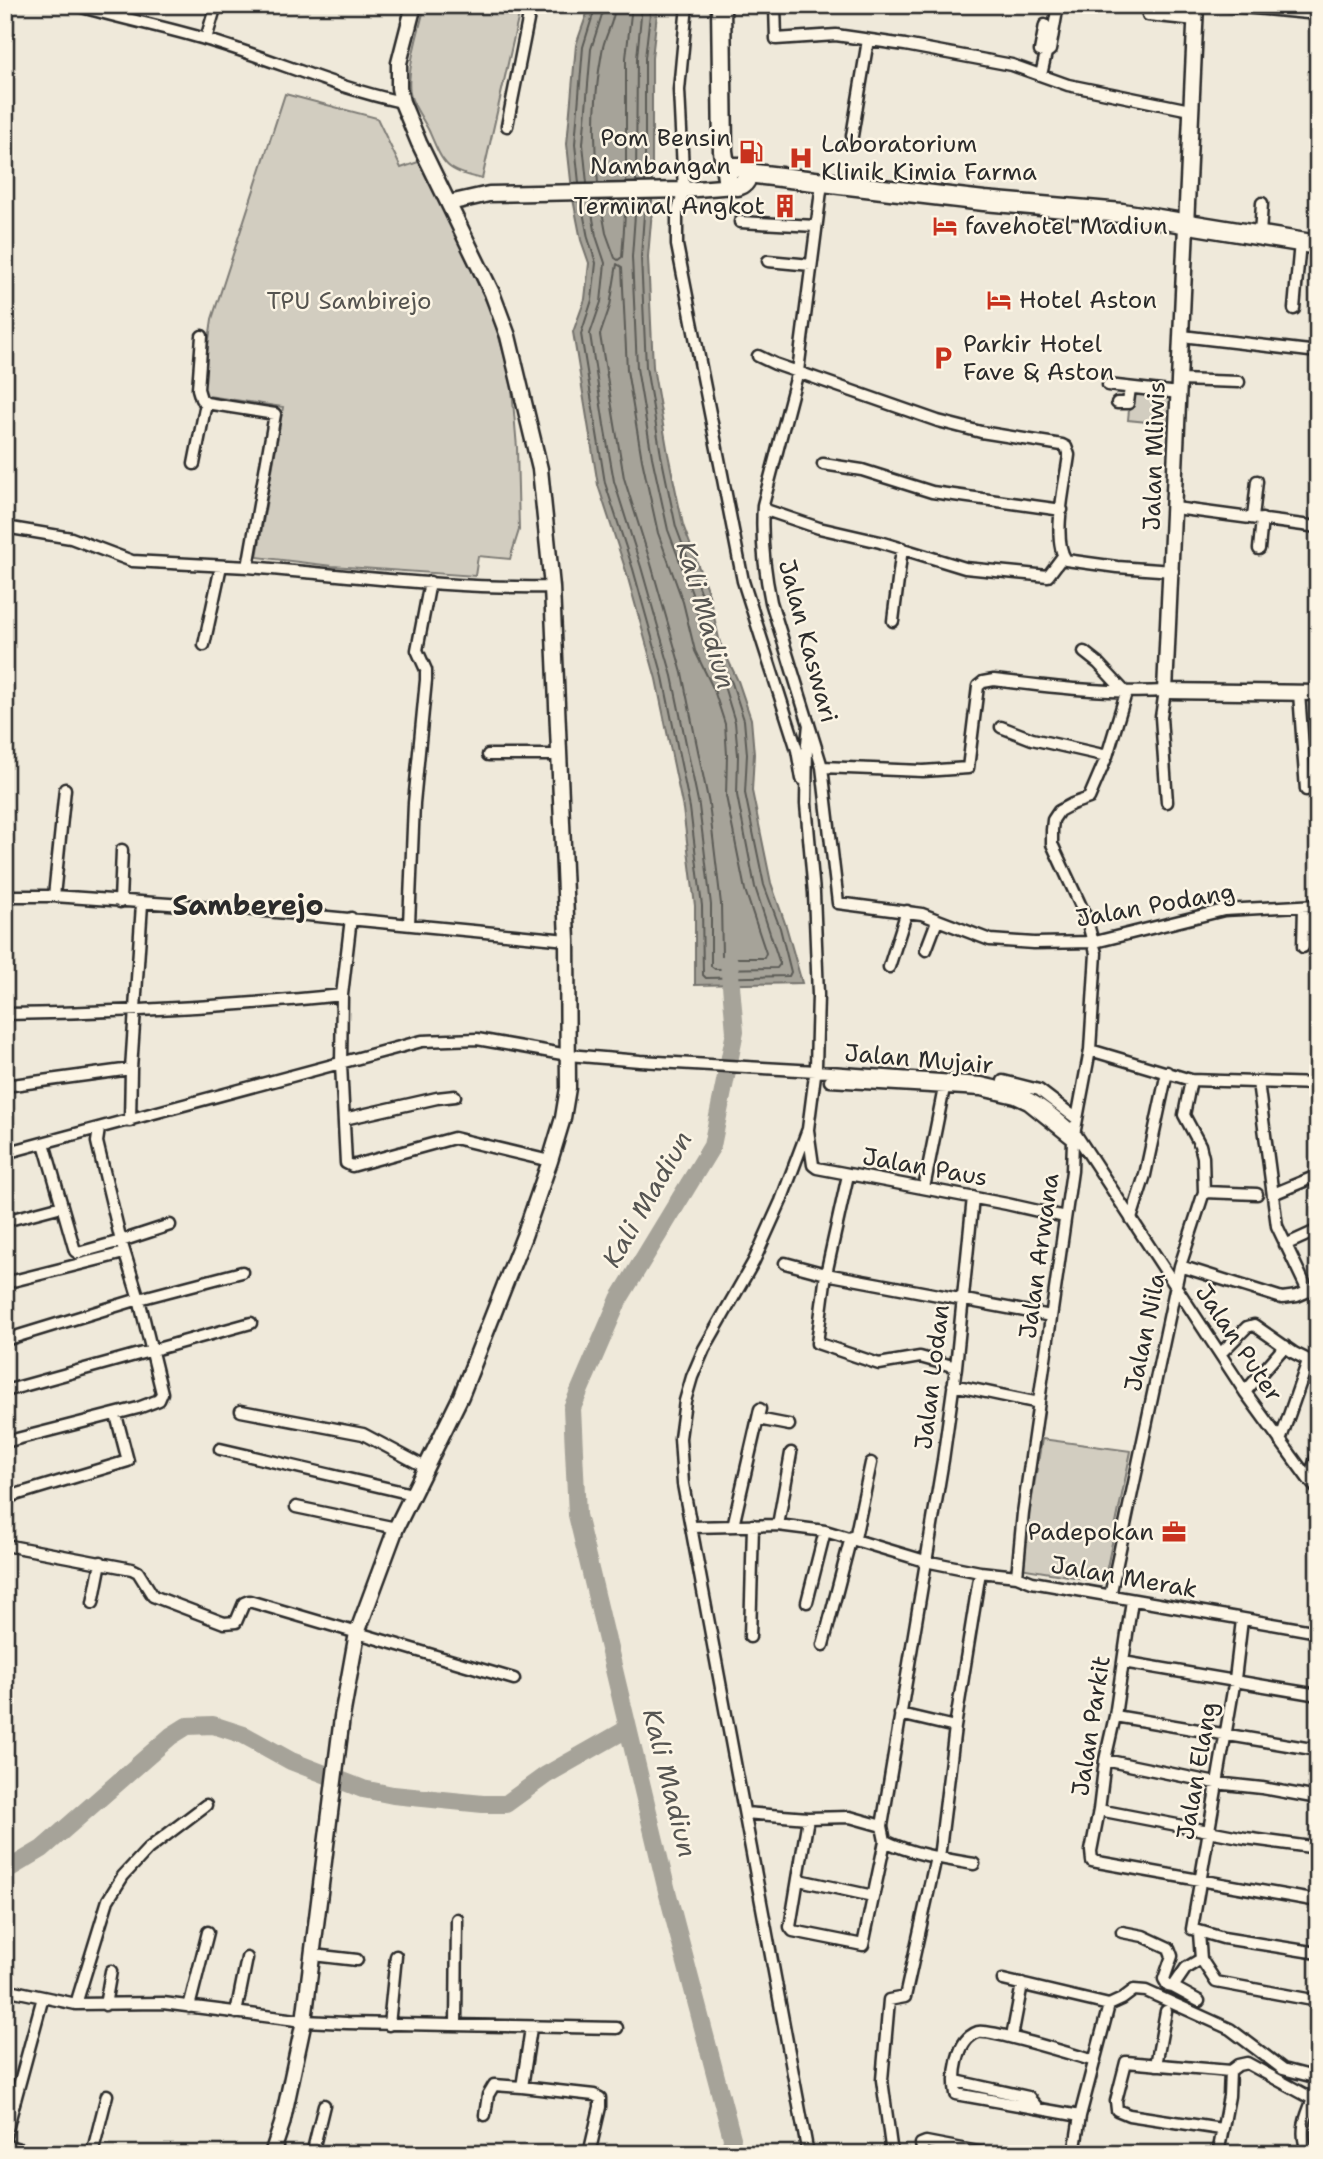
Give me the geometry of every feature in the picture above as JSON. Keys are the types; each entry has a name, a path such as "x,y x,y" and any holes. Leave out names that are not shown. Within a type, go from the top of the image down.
{"highway":[{"path":"720,5 723,137 737,177 1122,213 1309,243"}],"main road":[{"path":"272,2154 282,2124 304,2021 330,1808 357,1633 396,1528 461,1396 524,1236 563,1118 568,1088 565,975 567,940 552,587 540,469 508,336 492,293 402,102 399,63 414,5"},
{"name":"Jalan Mliwis","path":"1165,691 1196,12"},
{"path":"449,203 489,194 680,188 737,177"},
{"path":"1165,691 1318,693"}],"street":[{"path":"206,39 216,5"},
{"path":"508,126 531,5"},
{"path":"687,5 679,90 680,188 677,245 732,526 753,615 797,750 806,804 817,933 815,1071 808,1129 781,1202 754,1261 704,1349 685,1401 680,1438 683,1484 808,2154"},
{"path":"775,5 776,39 836,35 991,60 1068,85 1190,110"},
{"path":"1041,75 1046,53 1050,50 1058,5"},
{"path":"1222,5 1318,14"},
{"path":"79,6 206,39 355,91 402,102"},
{"path":"1148,15 1196,12"},
{"path":"1045,25 1040,51 1046,53"},
{"path":"852,136 868,40"},
{"name":"Jalan Kaswari","path":"822,184 798,371 763,509 763,551 771,601 822,767 838,903"},
{"path":"1260,235 1262,203"},
{"path":"740,222 816,226"},
{"path":"1294,309 1309,243"},
{"path":"768,261 811,265"},
{"path":"202,336 198,389 201,400 275,414 248,567"},
{"path":"1182,336 1318,352"},
{"path":"758,356 937,421 1066,447 1069,455 1060,547 1066,560 1172,571"},
{"path":"1108,385 1130,388 1179,387 1239,382"},
{"path":"1117,403 1128,403 1130,388"},
{"path":"194,464 206,403"},
{"path":"823,464 862,470 932,492 1062,510"},
{"path":"1257,481 1259,549"},
{"path":"1175,508 1318,527"},
{"path":"763,509 819,528 902,548 965,568 1051,576 1063,556"},
{"path":"5,527 71,538 132,561 248,567 430,582 552,587"},
{"path":"893,621 902,548"},
{"path":"204,645 221,566"},
{"path":"409,924 414,803 426,680 426,670 417,650 430,582"},
{"path":"1084,652 1126,693"},
{"path":"822,767 923,771 968,768 978,686 983,682 994,680 1126,693 1165,691 1161,717 1167,802"},
{"path":"1001,727 1032,739 1107,756 1126,693"},
{"path":"1299,693 1306,790"},
{"path":"806,804 809,724"},
{"path":"488,755 559,755"},
{"name":"Jalan Arwana","path":"1017,1576 1072,1171 1074,1136 1090,1050 1096,973 1095,942 1086,916 1052,844 1053,820 1059,811 1090,796 1107,756"},
{"path":"54,896 65,789"},
{"path":"120,902 122,850"},
{"path":"5,896 54,896 351,918 567,940"},
{"name":"Jalan Podang","path":"838,903 922,914 990,940 1034,943 1095,942 1224,910 1318,905"},
{"path":"130,1121 142,904"},
{"path":"1303,947 1304,906"},
{"path":"889,967 907,911"},
{"path":"351,918 342,995 341,1064 346,1163 349,1166 454,1138 550,1161"},
{"path":"926,950 937,921"},
{"path":"5,1014 135,1012 239,1006 342,995"},
{"name":"Jalan Mujair","path":"5,1153 422,1041 458,1038 568,1055 981,1083 1006,1088 1040,1103 1074,1136 1177,1287"},
{"path":"1090,1050 1191,1080 1318,1084"},
{"path":"831,1068 980,1077 1008,1082 1039,1090 1077,1119"},
{"path":"5,1086 131,1069"},
{"path":"1131,1219 1145,1175 1167,1072"},
{"name":"Jalan Nila","path":"1110,1596 1180,1266 1204,1192 1200,1145 1184,1115 1191,1080"},
{"path":"830,1081 981,1090 1028,1104 1074,1136"},
{"path":"1180,1266 1282,1298 1297,1296 1313,1289 1285,1245 1277,1226 1258,1082"},
{"path":"924,1188 944,1088"},
{"path":"344,1119 455,1096"},
{"path":"5,1442 116,1415 161,1397 162,1390 97,1142 99,1129"},
{"name":"Jalan Paus","path":"808,1129 813,1165 817,1168 1065,1217"},
{"path":"44,1143 75,1251 78,1253 170,1225"},
{"path":"848,1175 826,1274 817,1343 879,1364 920,1357 956,1367"},
{"path":"1273,1194 1314,1177"},
{"path":"1204,1192 1257,1194"},
{"name":"Jalan Lodan","path":"882,1826 956,1367 973,1197"},
{"path":"5,1221 62,1206"},
{"path":"1285,1245 1318,1230"},
{"path":"5,1283 124,1253"},
{"path":"785,1263 826,1274 1051,1315"},
{"path":"5,1340 139,1299 242,1272"},
{"name":"Jalan Puter","path":"1177,1287 1245,1392 1318,1490"},
{"path":"5,1391 124,1360 151,1349 251,1322"},
{"path":"1220,1354 1252,1325 1313,1363 1280,1441"},
{"path":"1245,1392 1285,1346"},
{"path":"953,1385 1039,1403"},
{"path":"241,1411 363,1434 425,1467"},
{"path":"733,1526 759,1414 789,1425"},
{"path":"5,1497 128,1461 116,1415"},
{"path":"220,1449 412,1494"},
{"path":"778,1525 791,1452"},
{"path":"1308,1480 1318,1452"},
{"path":"823,1645 872,1463"},
{"path":"296,1507 396,1528"},
{"path":"750,1637 753,1525"},
{"name":"Jalan Merak","path":"691,1527 778,1525 825,1531 925,1561 1318,1632"},
{"path":"807,1602 825,1531"},
{"path":"5,1545 132,1569 138,1572 153,1596 224,1623 236,1622 244,1603 248,1601 514,1679"},
{"path":"93,1603 101,1562"},
{"path":"892,2154 882,2080 889,2000 905,1997 938,1858 955,1727 980,1572"},
{"name":"Jalan Parkit","path":"1132,1600 1091,1858 1094,1863 1200,1880"},
{"name":"Jalan Elang","path":"1201,1959 1196,1931 1200,1880 1235,1679 1242,1620"},
{"path":"1124,1662 1318,1695"},
{"path":"900,1714 955,1727"},
{"path":"1115,1716 1318,1750"},
{"path":"1105,1760 1216,1783 1318,1798"},
{"path":"76,2004 108,1900 123,1876 148,1849 206,1805"},
{"path":"1099,1810 1318,1848"},
{"path":"745,1813 808,1818 850,1817 882,1826 885,1840 863,1945 793,1931 790,1927 808,1818"},
{"path":"885,1840 898,1847 938,1858 974,1864"},
{"path":"799,1880 873,1896"},
{"path":"1200,1880 1318,1901"},
{"path":"456,2025 457,1919"},
{"path":"1196,1931 1318,1954"},
{"path":"189,2007 208,1932"},
{"path":"1122,1932 1143,1936 1169,1948 1172,1956 1164,1979 1166,1984 1199,2001"},
{"path":"313,1955 357,1960"},
{"path":"389,2025 396,1956"},
{"path":"236,2012 247,1958"},
{"path":"1173,1987 1186,1968 1201,1959 1218,1983 1318,2001"},
{"path":"105,2005 111,1970"},
{"path":"1003,1980 1109,2005 1134,1990 1146,1991 1230,2029 1283,2069 1318,2078"},
{"path":"1012,2038 1022,1984"},
{"path":"5,1989 76,2004 163,2003 304,2021 617,2028"},
{"path":"5,2137 43,1997"},
{"path":"1074,2154 1080,2116 1109,2005"},
{"path":"1156,2065 1166,2011"},
{"path":"522,2087 531,2028"},
{"path":"1080,2116 959,2096 954,2093 959,2052 974,2035 981,2032 1095,2061"},
{"path":"1221,2129 1129,2115 1117,2110 1116,2101 1125,2063 1230,2071 1238,2064 1247,2063 1313,2099"},
{"path":"1218,2154 1229,2096 1230,2071"},
{"path":"485,2115 488,2095 492,2087 497,2085 594,2095 600,2098 600,2106 589,2154"},
{"path":"1309,2154 1302,2134 1303,2126 1318,2088"},
{"path":"92,2154 107,2095"},
{"path":"312,2154 324,2105"},
{"path":"923,2154 921,2144 926,2142 989,2154"},
{"path":"5,2145 37,2154"}],"green space":[{"path":"425,5 497,5 520,10 482,179 460,173 447,165 411,97 411,65"},
{"name":"TPU Sambirejo","path":"285,94 377,118 401,168 421,161 492,314 511,377 517,448 519,530 510,559 478,556 475,576 332,566 257,557 283,407 201,395 212,319"},
{"path":"1131,389 1178,394 1176,425 1128,420"},
{"path":"1042,1439 1131,1451 1104,1582 1020,1568"}],"water":[{"path":"590,5 658,5 652,58 652,210 648,257 653,367 683,525 709,595 720,643 738,681 751,719 754,754 752,791 771,883 802,983 695,985 695,906 683,809 656,679 626,571 598,485 573,332 585,299 589,263 581,240 573,199 567,144 576,45"}],"waterway":[{"name":"Kali Madiun","path":"729,962 735,1032 712,1146 619,1299 572,1408 577,1515 667,1891 732,2138 730,2154"},
{"path":"5,1871 42,1849 171,1736 187,1726 213,1725 244,1735 291,1761 363,1789 393,1795 483,1804 506,1804 546,1775 627,1729"}],"place":[{"name":"Pom Bensin Nambangan","path":"751,152"},
{"name":"Laboratorium Klinik Kimia Farma","path":"801,158"},
{"name":"Terminal Angkot","path":"785,206"},
{"name":"favehotel Madiun","path":"945,226"},
{"name":"Hotel Aston","path":"999,300"},
{"name":"Parkir Hotel Fave & Aston","path":"943,358"},
{"name":"Padepokan","path":"1174,1532"}],"district":[{"name":"Samberejo","path":"248,905"}]}
